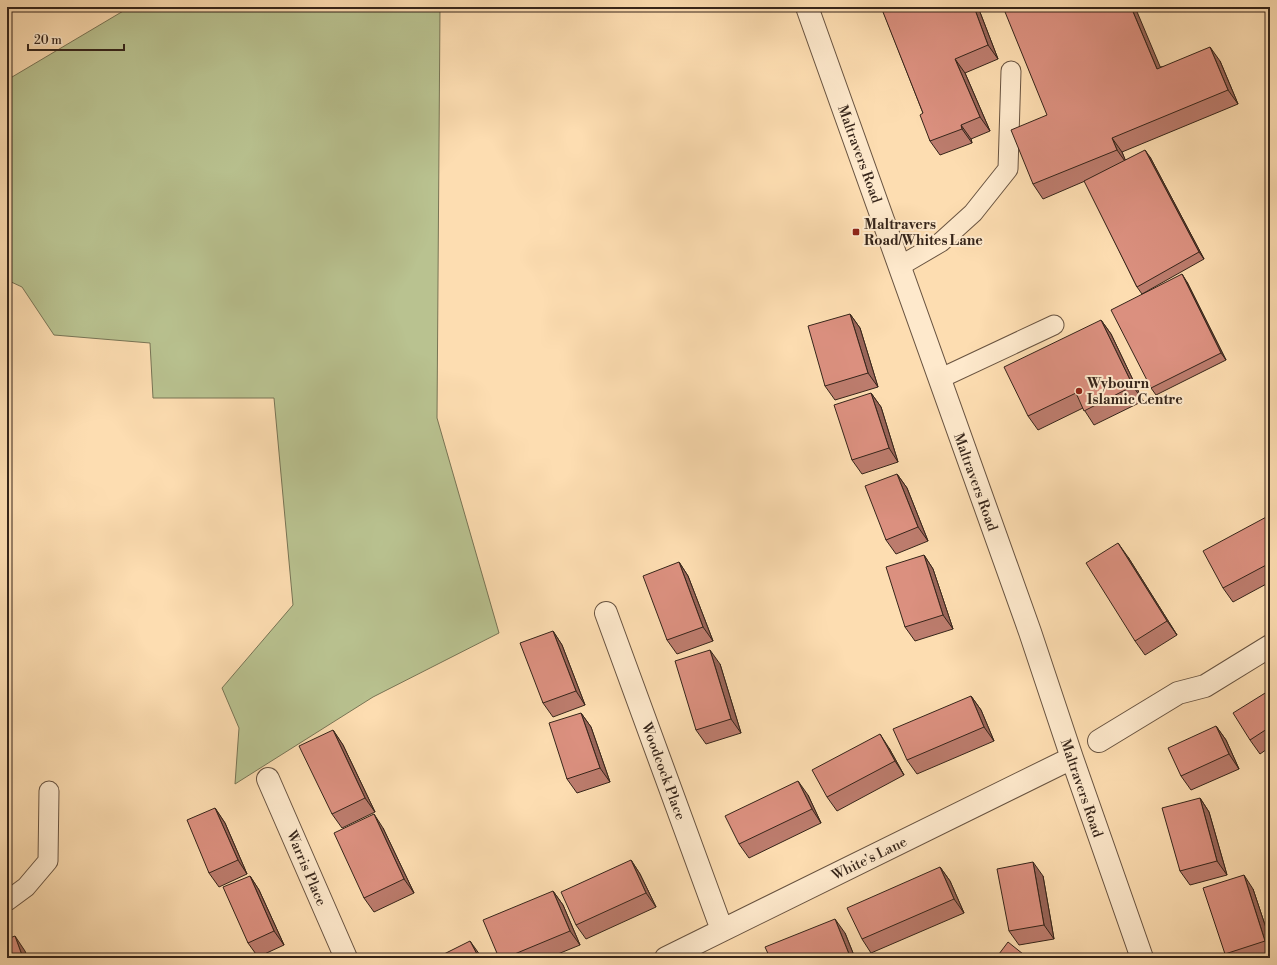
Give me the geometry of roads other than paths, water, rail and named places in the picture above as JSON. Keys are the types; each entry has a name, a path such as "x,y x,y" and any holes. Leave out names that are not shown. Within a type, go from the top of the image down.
{"street":[{"name":"Maltravers Road","path":"807,7 1030,632 1072,758 1142,958"},
{"name":"Woodcock Place","path":"606,613 722,930"},
{"path":"1099,742 1178,693 1205,686 1270,646"},
{"name":"White's Lane","path":"666,958 1072,758"},
{"name":"Warris Place","path":"268,779 346,958"}],"lane":[{"path":"900,266 941,242 973,213 1008,169 1011,70"},
{"path":"940,379 1054,325"},
{"path":"7,901 26,887 48,861 49,790"}],"place":[{"name":"Maltravers Road/Whites Lane","path":"856,232"},
{"name":"Wybourn Islamic Centre","path":"1079,391"}]}
